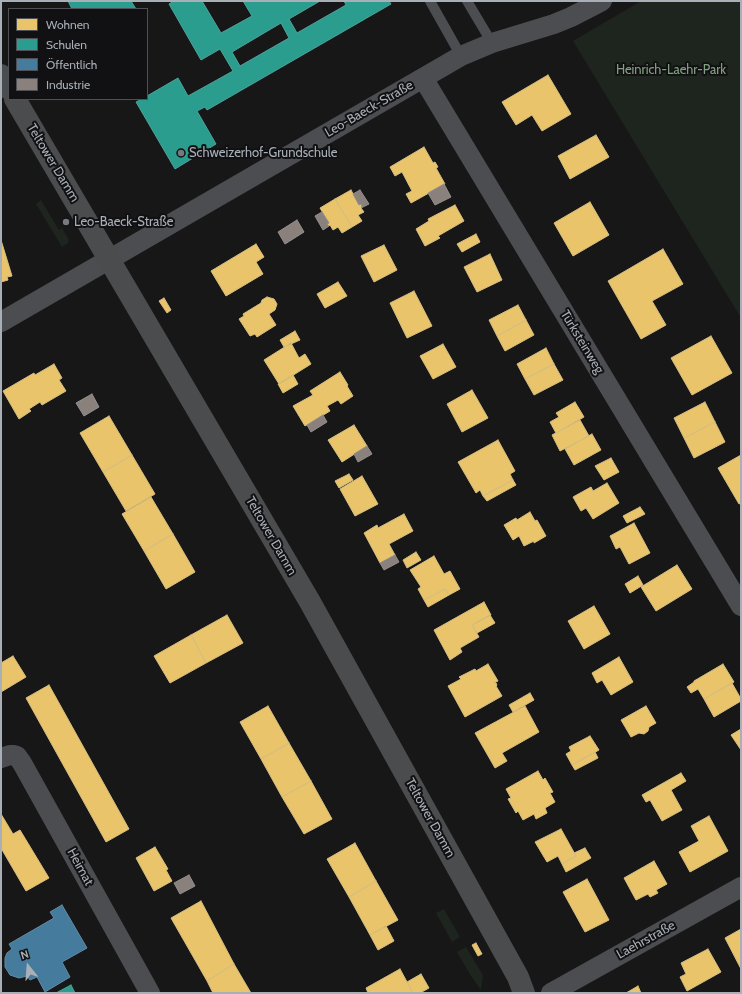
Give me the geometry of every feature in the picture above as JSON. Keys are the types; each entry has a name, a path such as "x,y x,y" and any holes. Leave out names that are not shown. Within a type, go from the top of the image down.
{"main road":[{"path":"1,76 8,87"},
{"name":"Teltower Damm","path":"16,100 310,602 525,988"}],"street":[{"name":"Leo-Baeck-Straße","path":"1,322 461,56 492,42 571,18 602,1"},
{"name":"Türksteinweg","path":"422,78 741,606"},
{"name":"Heimat","path":"1,758 14,755 17,756 22,762 150,993"},
{"name":"Laehrstraße","path":"551,993 741,887"}],"lane":[{"path":"430,1 461,56"},
{"path":"467,1 492,42"}],"green space":[{"name":"Heinrich-Laehr-Park","path":"641,1 741,1 741,318 573,41"},
{"path":"41,200 59,230 62,228 69,240 68,243 62,247 36,204"},
{"path":"444,909 460,937 452,942 436,913"},
{"path":"466,947 483,975 481,990 457,952"}],"building: Wohnen":[{"path":"548,75 571,114 542,131 532,115 516,125 502,102"},
{"path":"596,135 609,157 570,179 558,156"},
{"path":"424,147 433,163 435,162 438,167 436,168 445,184 411,203 406,194 412,191 402,172 395,176 390,167"},
{"path":"351,190 359,205 361,204 361,208 364,212 358,215 362,221 352,227 335,199"},
{"path":"335,199 352,227 342,233 338,227 333,230 330,225 329,226 327,224 329,223 320,208"},
{"path":"590,202 609,235 573,256 554,223"},
{"path":"455,205 464,221 438,236 440,238 425,246 416,229 429,221 428,219"},
{"path":"476,234 480,242 462,252 457,244"},
{"path":"1,240 12,276 7,277 8,280 1,282"},
{"path":"256,244 264,257 256,262 263,274 226,296 211,271"},
{"path":"384,245 397,270 374,282 361,256"},
{"path":"663,249 683,284 652,301 666,325 641,339 608,281"},
{"path":"490,254 502,280 477,292 464,267"},
{"path":"338,282 347,296 325,308 317,294"},
{"path":"414,291 432,326 407,338 390,303"},
{"path":"267,297 274,299 277,304 275,310 269,314 276,325 257,337 255,334 250,336 239,319 244,316 243,314 261,303 262,300"},
{"path":"164,298 171,310 167,313 159,301"},
{"path":"518,305 526,320 497,336 489,320"},
{"path":"526,320 534,335 505,351 497,336"},
{"path":"295,331 300,340 284,347 280,340"},
{"path":"711,336 732,373 692,395 671,358"},
{"path":"291,343 299,358 305,354 311,364 279,384 264,360"},
{"path":"443,344 456,367 433,379 420,356"},
{"path":"546,348 554,364 525,379 517,364"},
{"path":"54,364 62,378 59,380 66,391 42,405 40,402 29,409 31,411 19,419 3,391 34,373 35,375"},
{"path":"554,364 563,380 534,395 525,379"},
{"path":"340,372 353,396 341,404 338,400 327,406 330,411 305,426 293,406 313,395 310,391"},
{"path":"293,375 298,384 283,393 278,384"},
{"path":"472,390 488,418 462,432 447,404"},
{"path":"575,402 584,417 556,433 550,422 559,417 556,413"},
{"path":"705,402 715,422 684,438 674,418"},
{"path":"109,416 132,455 103,472 80,433"},
{"path":"580,420 589,436 560,451 552,435"},
{"path":"715,422 725,442 694,458 684,438"},
{"path":"354,425 367,446 342,462 328,440"},
{"path":"592,434 601,450 574,465 565,449"},
{"path":"498,440 515,471 510,474 513,480 483,496 480,490 476,493 458,462"},
{"path":"132,455 155,494 126,511 103,472"},
{"path":"741,455 741,503 739,504 718,468"},
{"path":"611,458 619,472 604,480 595,466"},
{"path":"349,474 353,480 339,488 335,481"},
{"path":"362,476 378,504 355,516 340,489"},
{"path":"513,480 516,485 487,501 483,496"},
{"path":"607,483 619,503 593,519 586,508 581,511 573,497 591,487 593,491"},
{"path":"151,497 173,534 144,551 122,514"},
{"path":"640,507 645,514 627,523 623,516"},
{"path":"530,512 535,521 537,520 546,536 534,543 534,541 524,546 519,536 513,540 504,525 516,518 517,520"},
{"path":"404,514 413,531 389,544 395,555 380,563 364,533 377,525 378,528"},
{"path":"634,523 650,553 629,564 620,547 616,549 610,536"},
{"path":"173,534 195,572 166,589 144,551"},
{"path":"416,552 421,560 407,568 403,560"},
{"path":"434,556 444,574 450,571 460,589 449,595 445,589 424,600 418,589 421,587 410,570"},
{"path":"677,565 692,589 656,611 641,587"},
{"path":"638,576 643,585 630,593 625,584"},
{"path":"445,589 449,595 428,607 424,600"},
{"path":"484,602 491,615 472,625 479,637 460,648 462,652 450,660 434,630"},
{"path":"594,606 610,634 584,649 568,621"},
{"path":"227,615 243,643 206,663 191,635"},
{"path":"490,615 495,623 477,633 472,625"},
{"path":"191,635 206,663 170,683 154,656"},
{"path":"13,656 26,677 1,692 1,663"},
{"path":"619,657 633,682 611,695 602,680 597,683 592,673"},
{"path":"488,664 498,681 494,683 496,683 496,686 502,696 465,717 448,686 461,679 459,677 475,669 476,671"},
{"path":"723,664 734,682 704,699 698,689 691,693 687,687 694,681"},
{"path":"732,683 741,701 714,717 704,699"},
{"path":"49,685 129,829 106,842 26,698"},
{"path":"530,693 534,700 513,712 509,705"},
{"path":"268,706 289,743 261,759 240,722"},
{"path":"525,706 539,732 502,753 507,761 495,768 475,733"},
{"path":"646,706 656,723 649,727 648,731 644,734 639,733 631,737 621,720"},
{"path":"741,729 741,750 731,735"},
{"path":"590,736 599,750 572,765 566,754 571,751 569,747"},
{"path":"289,743 311,781 282,797 261,759"},
{"path":"595,752 598,758 575,770 572,765"},
{"path":"538,771 543,780 545,778 553,792 550,793 555,802 545,808 547,813 536,819 534,814 523,820 518,811 516,813 508,799 511,798 506,789"},
{"path":"681,773 686,781 671,790 682,810 662,821 650,800 646,802 642,795"},
{"path":"311,781 332,819 304,834 282,797"},
{"path":"1,814 13,834 20,830 49,878 26,891 1,848"},
{"path":"709,816 728,851 690,872 679,852 699,841 691,826"},
{"path":"561,829 576,856 562,864 558,856 547,862 535,842"},
{"path":"355,843 376,881 349,897 327,859"},
{"path":"155,847 168,869 166,870 172,881 154,891 136,858"},
{"path":"585,848 591,858 566,872 562,864 576,856 574,853"},
{"path":"654,861 667,884 656,890 658,893 650,897 648,894 636,900 624,878"},
{"path":"587,879 609,920 585,932 563,892"},
{"path":"376,881 398,920 370,935 349,897"},
{"path":"201,901 234,964 207,981 171,918"},
{"path":"386,926 394,941 378,950 370,935"},
{"path":"741,929 741,969 725,938"},
{"path":"476,943 482,954 478,956 472,945"},
{"path":"708,949 721,972 687,991 680,977 686,974 681,963"},
{"path":"234,964 251,993 213,993 207,981"},
{"path":"400,969 413,993 368,993 366,988"},
{"path":"421,974 429,988 420,993 413,993 407,982"},
{"path":"638,986 641,993 626,993"}],"building: Schulen":[{"path":"68,1 131,1 135,8 72,8"},
{"path":"174,1 202,1 221,33 252,16 243,1 320,1 289,19 297,33 346,5 344,1 389,1 391,4 207,110 205,107 197,111 216,144 175,169 136,102 140,100 148,100 148,95 178,78 188,96 233,71 220,49 201,60 169,4","holes":["281,23 289,38 240,66 232,52"]},
{"path":"71,985 75,993 56,993"}],"building: Öffentlich":[{"path":"62,905 87,948 62,962 70,977 45,992 37,977 30,980 27,976 19,978 10,975 5,967 5,958 7,953 12,949 9,944 54,918 50,912"}],"building: Industrie":[{"path":"444,184 451,197 435,205 428,193"},
{"path":"360,190 369,204 361,208 361,204 359,205 353,194"},
{"path":"322,212 329,223 327,224 329,226 323,230 315,216"},
{"path":"297,220 304,232 285,244 278,232"},
{"path":"92,394 99,407 84,416 76,403"},
{"path":"323,415 327,422 311,432 307,425"},
{"path":"367,446 372,454 358,462 354,454"},
{"path":"395,555 399,562 384,570 380,563"},
{"path":"189,875 195,886 180,894 174,883"}],"place":[{"name":"Schweizerhof-Grundschule","path":"181,153"},
{"name":"Leo-Baeck-Straße","path":"66,222"}]}
